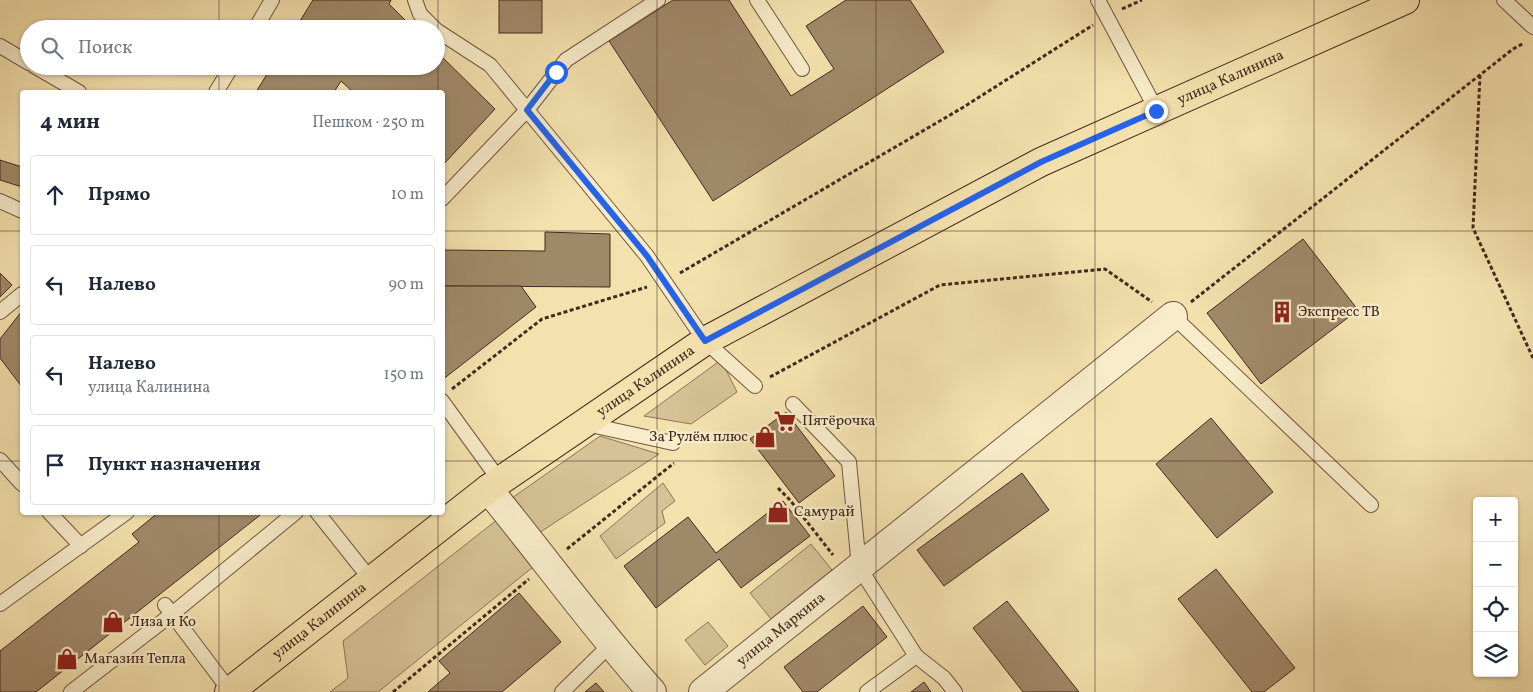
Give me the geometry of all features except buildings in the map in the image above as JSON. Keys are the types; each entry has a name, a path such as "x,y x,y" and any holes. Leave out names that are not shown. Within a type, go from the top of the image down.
{"main road":[{"name":"улица Калинина","path":"229,692 494,485 705,341 1041,162 1404,0"}],"street":[{"name":"улица Маркина","path":"703,692 1173,316"},
{"path":"494,485 548,563 610,644 652,692"}],"lane":[{"path":"260,20 272,0"},
{"path":"414,0 420,14 426,20"},
{"path":"445,196 527,110 566,60 658,0"},
{"path":"757,0 802,69"},
{"path":"1098,0 1156,111"},
{"path":"1504,0 1533,27"},
{"path":"445,37 490,66 647,256 705,341 755,386"},
{"path":"0,46 20,58"},
{"path":"50,75 76,90"},
{"path":"217,90 226,75"},
{"path":"0,201 20,210"},
{"path":"0,312 20,296"},
{"path":"1173,316 1371,505"},
{"path":"446,396 494,485"},
{"path":"793,404 849,462 854,571 916,656 944,678 955,692"},
{"path":"585,424 673,443"},
{"path":"0,460 20,482"},
{"path":"52,515 81,546"},
{"path":"0,604 123,515"},
{"path":"71,692 168,609 292,515"},
{"path":"319,515 371,580"},
{"path":"168,609 229,692"},
{"path":"562,692 610,644"},
{"path":"867,692 916,656"}],"path":[{"path":"446,396 542,319 665,282 962,108 1106,16 1142,0"},
{"path":"755,386 940,285 1105,269 1173,316 1513,49 1526,42"},
{"path":"1480,75 1473,228 1533,358"},
{"path":"778,488 854,571"}],"shaded area":[{"path":"721,360 737,392 691,424 644,416"},
{"path":"600,436 659,454 539,533 512,498"},
{"path":"663,483 675,501 662,511 665,523 616,559 600,536"},
{"path":"498,519 533,567 378,692 330,692 348,678 343,641"},
{"path":"811,544 832,570 771,619 750,593"},
{"path":"708,622 728,646 705,665 685,640"}],"place":[{"name":"Экспресс ТВ","path":"1282,312"},
{"name":"Пятёрочка","path":"785,421"},
{"name":"За Рулём плюс","path":"765,437"},
{"name":"Самурай","path":"778,512"},
{"name":"Лиза и Ко","path":"113,622"},
{"name":"Магазин Тепла","path":"67,659"}],"route":[{"path":"556,72 527,110 647,256 705,341 1041,162 1156,111"}]}
